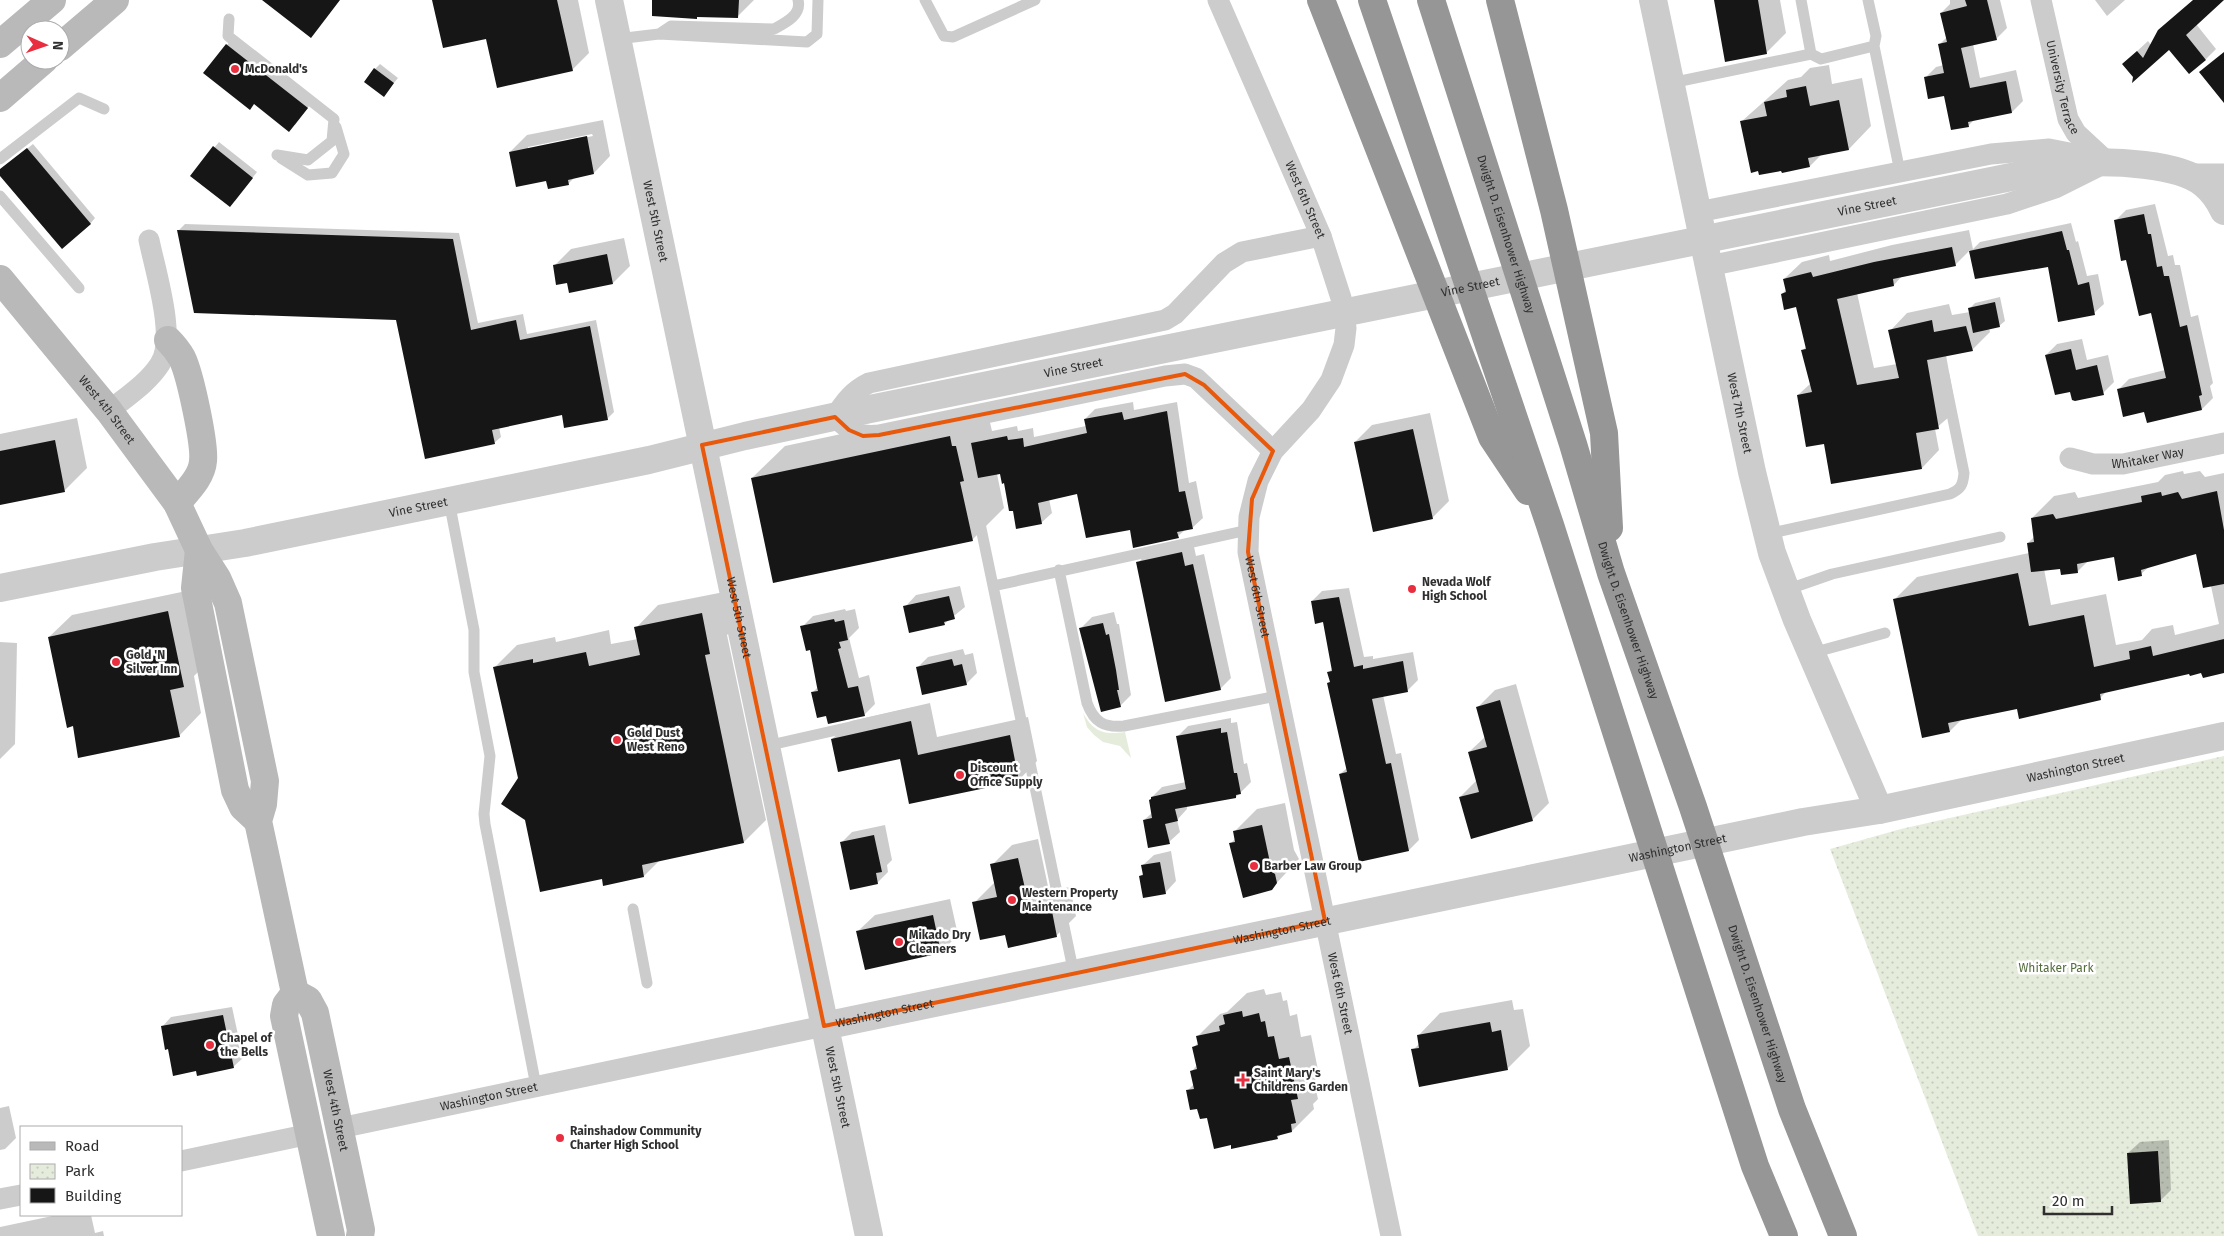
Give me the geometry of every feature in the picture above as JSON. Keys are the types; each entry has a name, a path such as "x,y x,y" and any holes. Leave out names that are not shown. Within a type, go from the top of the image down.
{"highway":[{"path":"1321,0 1492,437 1550,526"},
{"path":"1372,0 1550,526 1755,1166 1784,1236"},
{"name":"Dwight D. Eisenhower Highway","path":"1431,0 1573,444 1611,573 1693,807 1792,1109 1843,1236"},
{"path":"1500,0 1554,210 1604,433 1611,573"}],"main road":[{"path":"0,44 52,0"},
{"path":"70,39 116,0"},
{"path":"0,98 32,70"},
{"name":"West 4th Street","path":"0,279 110,411 177,503 198,550 216,578 228,603 265,781 263,804 258,821 295,993 308,1000 315,1013 361,1230 360,1236"},
{"path":"168,340 183,360 190,382 204,461 199,475 177,503"},
{"path":"295,993 286,1005 284,1016 331,1236"}],"street":[{"name":"West 5th Street","path":"609,0 869,1236"},
{"name":"West 6th Street","path":"1218,0 1321,236 1344,312 1344,346 1338,365 1322,395 1273,451 1258,481 1252,499 1248,530 1251,569 1390,1236"},
{"name":"West 7th Street","path":"1653,0 1767,534 1785,590 1879,810"},
{"name":"University Terrace","path":"2041,0 2068,119 2076,133 2107,161"},
{"name":"Vine Street","path":"1698,212 2019,150 2049,149 2076,153 2107,161 2142,165 2182,173 2224,174"},
{"path":"1709,266 2007,204 2055,188 2107,161"},
{"name":"Vine Street","path":"0,588 155,557 245,543 649,460 702,445 870,409 2005,177 2080,163 2107,161"},
{"path":"2182,173 2202,182 2216,195 2224,212"},
{"path":"1273,451 1204,385 1185,374 1165,376 863,436 849,430 835,417 845,401 856,390 869,383 1165,320 1174,314 1224,263 1242,252 1321,236"},
{"path":"110,411 161,364 168,340 149,240"},
{"name":"Whitaker Way","path":"2070,458 2093,464 2122,464 2224,443"},
{"name":"Washington Street","path":"340,1128 1803,822 1879,810 2224,736"},
{"path":"182,1161 310,1134"},
{"path":"0,1199 20,1194"}],"lane":[{"path":"659,34 671,26 774,29 787,23 796,13 799,5 798,0"},
{"path":"617,39 659,34 807,42 817,34 818,0"},
{"path":"924,0 944,36 953,37 1035,0"},
{"path":"1801,0 1811,54"},
{"path":"1868,0 1876,36 1874,46 1900,172"},
{"path":"229,19 228,36 334,119 344,154 332,173 308,175 278,155 308,160 332,141 334,119"},
{"path":"1671,83 1811,54 1821,59 1874,46"},
{"path":"0,158 80,98 104,109"},
{"path":"0,196 79,288"},
{"path":"1767,534 1950,494 1958,490 1963,484 1964,473 1944,375"},
{"path":"958,418 1074,974"},
{"path":"449,501 474,630 474,672 490,756 484,814 485,824 536,1086"},
{"path":"993,586 1248,530"},
{"path":"1785,590 1832,574 2000,537"},
{"path":"1059,570 1087,703 1091,714 1099,723 1110,727 1124,726 1277,696"},
{"path":"1812,653 1885,633"},
{"path":"766,746 912,713"},
{"path":"633,909 647,983"},
{"path":"72,1216 77,1236"}],"highlighted area":[{"path":"1185,374 1204,385 1273,451 1252,499 1248,552 1325,921 824,1026 702,445 835,417 849,430 863,436 879,435"}],"green space":[{"path":"1083,713 1091,724 1100,731 1111,733 1125,732 1131,758 1120,746 1103,742 1094,735 1087,727"},
{"name":"Whitaker Park","path":"2224,756 2224,1236 1978,1236 1830,849 1901,829"}],"building":[{"path":"262,0 340,0 311,38"},
{"path":"432,0 557,0 573,71 497,88 486,39 443,48"},
{"path":"652,0 739,0 738,18 697,17 697,19 652,16"},
{"path":"1714,0 1758,0 1767,54 1725,62"},
{"path":"1965,0 1987,0 1997,40 1961,48 1970,88 2006,81 2012,113 1968,122 1969,127 1951,130 1944,96 1928,99 1924,77 1944,73 1938,44 1947,42 1940,13 1967,6"},
{"path":"2193,0 2224,0 2186,35 2206,60 2189,74 2169,50 2132,83 2133,77 2122,64 2137,51 2143,58 2158,30"},
{"path":"226,44 308,108 289,132 254,104 250,110 203,73"},
{"path":"2224,52 2224,103 2199,72"},
{"path":"374,68 394,83 384,97 364,82"},
{"path":"1806,86 1810,106 1839,100 1849,150 1808,158 1810,167 1782,173 1781,171 1759,175 1758,171 1751,173 1740,121 1767,116 1764,102 1787,97 1786,90"},
{"path":"587,136 594,174 568,180 569,185 548,189 546,181 516,187 509,152"},
{"path":"213,146 253,178 230,207 190,176"},
{"path":"27,148 91,224 62,249 0,176 0,169"},
{"path":"2144,214 2148,234 2151,234 2157,267 2162,266 2164,276 2169,276 2180,327 2187,325 2202,395 2199,396 2202,410 2147,423 2144,412 2123,417 2117,389 2166,378 2151,313 2139,316 2126,260 2121,261 2114,220"},
{"path":"177,230 453,239 471,330 516,320 520,340 590,326 608,420 564,428 562,415 492,430 495,444 425,459 396,320 194,313"},
{"path":"2062,231 2078,285 2089,282 2095,315 2058,322 2048,267 1975,279 1969,251"},
{"path":"1952,247 1956,266 1893,279 1894,286 1837,299 1857,385 1899,378 1888,330 1932,320 1934,332 1966,326 1973,351 1927,360 1939,429 1916,433 1922,469 1831,484 1824,444 1806,447 1797,395 1812,392 1801,350 1806,349 1796,307 1784,310 1781,294 1786,292 1783,279 1811,272 1813,277 1874,262"},
{"path":"607,254 613,284 569,293 567,283 556,285 553,265"},
{"path":"1995,302 2000,327 1973,333 1968,308"},
{"path":"2071,349 2076,370 2097,365 2104,395 2075,401 2072,400 2070,392 2055,395 2045,355"},
{"path":"1167,411 1179,492 1185,491 1193,529 1177,532 1179,538 1133,548 1130,530 1086,538 1077,494 1038,503 1042,524 1016,529 1013,511 1009,511 1004,483 1002,484 1000,474 978,478 971,443 1007,436 1008,440 1023,438 1024,447 1087,433 1084,419 1122,412 1124,420"},
{"path":"1413,429 1433,519 1373,532 1354,442"},
{"path":"950,436 952,446 956,446 964,481 960,482 973,541 773,583 751,478"},
{"path":"55,440 65,492 0,505 0,451"},
{"path":"2217,491 2224,530 2224,584 2203,588 2196,554 2141,570 2142,576 2118,581 2114,557 2077,564 2078,573 2061,575 2060,569 2031,572 2027,543 2034,542 2031,518 2053,514 2056,519 2142,502 2141,496 2161,492 2162,496 2178,492 2182,499"},
{"path":"1182,552 1185,566 1193,564 1221,690 1165,702 1136,562"},
{"path":"2018,573 2029,626 2084,615 2094,667 2130,659 2129,651 2151,646 2153,656 2224,639 2224,673 2203,678 2201,673 2190,676 2189,674 2100,694 2101,700 2019,719 2017,709 1948,723 1950,732 1922,738 1893,599"},
{"path":"949,596 955,619 944,622 945,625 909,633 903,606"},
{"path":"1339,597 1354,667 1363,665 1363,669 1403,661 1408,692 1372,699 1386,764 1391,763 1409,851 1359,862 1339,774 1347,772 1327,683 1330,682 1327,672 1332,671 1323,622 1315,624 1311,601"},
{"name":"Gold 'N Silver Inn","path":"168,611 184,687 170,690 180,737 78,758 73,726 67,728 48,637"},
{"name":"Gold Dust West Reno","path":"702,613 710,654 705,655 744,843 642,865 644,877 603,886 602,879 540,892 525,820 501,804 518,778 493,667 533,659 533,663 586,652 589,666 640,655 634,627"},
{"path":"834,619 835,622 844,620 848,640 839,642 841,648 838,649 848,688 858,686 865,716 828,724 826,716 817,718 811,692 818,691 810,650 806,651 800,626"},
{"path":"1103,623 1106,635 1109,634 1121,707 1101,712 1079,628"},
{"path":"952,659 954,666 962,664 967,685 922,695 916,667"},
{"path":"1500,700 1533,821 1471,839 1459,797 1479,792 1468,752 1487,747 1476,707"},
{"name":"Discount Office Supply","path":"911,721 918,755 1010,735 1019,781 909,804 900,759 838,772 831,739"},
{"path":"1221,728 1221,733 1227,732 1234,773 1237,773 1241,794 1236,795 1236,798 1175,809 1178,821 1165,824 1170,844 1148,848 1143,820 1152,818 1149,800 1151,797 1186,789 1176,736"},
{"name":"Barber Law Group","path":"1262,825 1272,872 1275,874 1277,883 1272,890 1243,898 1229,843 1235,842 1233,831"},
{"path":"874,835 882,872 876,873 878,884 850,890 840,842"},
{"name":"Western Property Maintenance","path":"1018,858 1030,910 1051,906 1057,937 1008,948 1005,935 980,940 972,902 997,897 990,864"},
{"path":"1160,862 1166,894 1143,898 1139,876 1143,875 1141,865"},
{"name":"Mikado Dry Cleaners","path":"933,915 941,953 865,970 856,931"},
{"name":"Saint Mary's Childrens Garden","path":"1242,1011 1243,1017 1259,1013 1261,1022 1265,1021 1268,1037 1274,1036 1279,1059 1289,1057 1298,1099 1291,1100 1296,1123 1291,1124 1292,1132 1277,1136 1278,1139 1231,1149 1231,1145 1214,1149 1207,1118 1200,1119 1197,1109 1190,1110 1186,1090 1194,1089 1190,1071 1197,1069 1192,1047 1198,1045 1196,1036 1220,1031 1219,1026 1225,1024 1223,1015"},
{"path":"223,1015 234,1068 197,1076 196,1071 173,1076 168,1049 165,1050 161,1026"},
{"path":"1490,1022 1492,1032 1501,1030 1508,1070 1419,1087 1411,1049 1419,1048 1417,1035"},
{"path":"2158,1151 2161,1202 2130,1204 2127,1153"}],"place":[{"name":"McDonald's","path":"235,69"},
{"name":"Nevada Wolf High School","path":"1412,589"},
{"name":"Gold 'N Silver Inn","path":"116,662"},
{"name":"Gold Dust West Reno","path":"617,740"},
{"name":"Discount Office Supply","path":"960,775"},
{"name":"Barber Law Group","path":"1254,866"},
{"name":"Western Property Maintenance","path":"1012,900"},
{"name":"Mikado Dry Cleaners","path":"899,942"},
{"name":"Chapel of the Bells","path":"210,1045"},
{"name":"Saint Mary's Childrens Garden","path":"1243,1080"},
{"name":"Rainshadow Community Charter High School","path":"560,1138"}]}
